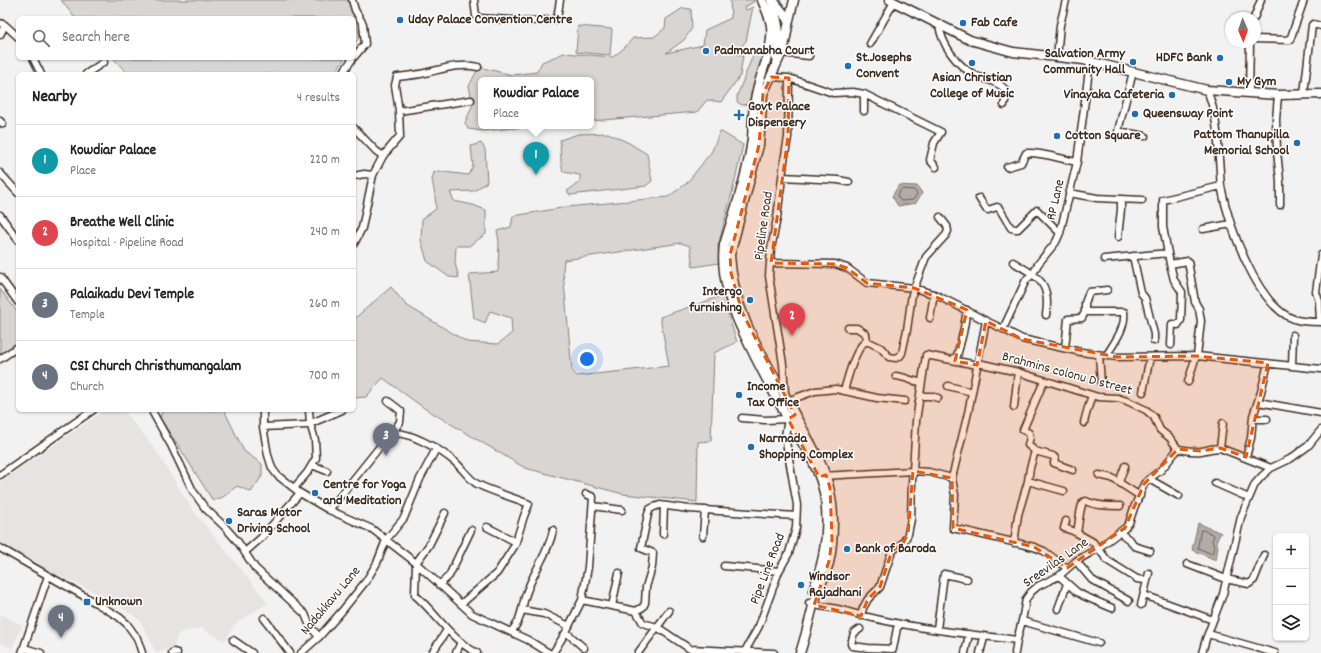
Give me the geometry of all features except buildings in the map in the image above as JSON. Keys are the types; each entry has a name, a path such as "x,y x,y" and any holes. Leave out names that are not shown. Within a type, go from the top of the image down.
{"main road":[{"path":"763,0 771,26 771,43 754,101 752,139 747,165 724,245 723,257 727,287 737,320 751,349 783,397 792,417"},
{"path":"772,0 789,20"},
{"path":"771,77 779,48 778,22 772,0"},
{"path":"794,0 786,41 763,94 759,145 730,255 732,279 742,312 783,397 805,447 823,476 827,515 827,534 821,568 800,653"},
{"path":"892,1 970,40 994,48 1027,55 1057,57 1090,62 1207,90 1278,95 1321,94"},
{"path":"794,653 811,604"}],"street":[{"path":"352,0 354,10 363,24 365,44 356,55"},
{"path":"474,0 476,16 479,18 528,22 557,19 560,0"},
{"path":"1057,57 1060,25 1066,0"},
{"path":"1257,12 1262,0"},
{"path":"1261,39 1290,40 1304,0"},
{"path":"870,44 892,1"},
{"path":"0,36 3,24 16,35"},
{"path":"939,24 940,32 948,50 962,66 974,75 998,84 1006,90 1007,94 1004,105"},
{"path":"1304,94 1312,25 1321,26"},
{"path":"1249,93 1250,48"},
{"path":"782,53 809,56"},
{"path":"34,60 40,72"},
{"path":"344,72 352,60"},
{"path":"89,72 104,62"},
{"name":"RP Lane","path":"1004,328 1026,280 1033,274 1038,264 1056,242 1060,233 1077,162 1090,62"},
{"path":"356,240 362,228 373,175 383,156 400,136 399,111 395,85 397,77 424,73 456,65 471,65 478,67"},
{"path":"1133,72 1118,131 1145,136"},
{"path":"771,77 789,78 827,92 853,92 864,94 941,132 934,143 930,160 936,167"},
{"name":"Pipeline Road","path":"783,397 784,364 769,276 771,249 777,218 788,137 789,78"},
{"path":"1207,90 1213,106 1218,142 1221,186 1231,224 1249,270 1264,294 1276,308 1293,319 1306,322 1320,322 1319,301 1316,292 1321,255"},
{"path":"864,94 864,112"},
{"path":"1278,95 1276,120 1280,205"},
{"path":"399,111 471,100"},
{"path":"356,130 376,151 383,156"},
{"path":"1006,167 1021,163 1026,153 1034,152 1077,162"},
{"path":"0,173 16,191"},
{"path":"356,176 364,174 373,175"},
{"path":"782,177 838,180 848,182"},
{"path":"1171,345 1172,324 1178,325 1181,320 1182,292 1174,280 1170,264 1164,227 1163,200 1221,186"},
{"path":"1069,193 1097,198 1142,200"},
{"path":"979,198 988,210 996,207 999,208 1011,228 1015,230 1018,229 1037,210 1060,233"},
{"path":"1118,237 1121,199"},
{"path":"0,215 16,237"},
{"path":"867,341 881,348 888,356 896,358 902,353 908,330 911,298 914,288 926,257 948,231 947,226 940,217"},
{"path":"1203,229 1231,224"},
{"path":"1104,258 1168,253"},
{"path":"1133,256 1141,293 1145,298 1154,334 1154,341"},
{"path":"1013,262 1033,274 1044,285 1047,303 1046,315"},
{"path":"1170,264 1188,262 1195,302 1199,309 1201,321 1196,356 1188,382"},
{"path":"771,263 835,264 847,268 867,283 914,288 934,294 986,321 1004,328 1022,339 1106,356 1117,358 1196,356 1321,369"},
{"path":"0,277 16,299"},
{"path":"1065,348 1068,319 1082,318 1085,312 1085,303 1089,292 1107,290"},
{"path":"930,318 934,294"},
{"path":"952,360 957,356 967,310"},
{"path":"1085,312 1124,312 1125,316 1120,332 1106,356"},
{"path":"986,321 972,392 952,478 955,495 953,528 1034,547 1044,551 1067,568"},
{"path":"848,328 857,328 866,334 867,341"},
{"path":"1292,366 1293,335"},
{"path":"844,391 858,350 864,342 867,341"},
{"path":"0,359 16,348"},
{"path":"1099,354 1101,383"},
{"name":"Brahmins colonu D street","path":"922,382 926,355 1018,372 1098,397 1118,398 1134,403 1154,417 1160,430 1170,438 1178,448"},
{"path":"1144,392 1150,357"},
{"path":"1246,457 1251,438 1253,419 1268,363"},
{"path":"1014,406 1018,372"},
{"path":"861,616 868,599 880,587 892,551 903,543 908,534 916,428 922,382 913,382 908,378 896,376"},
{"path":"1044,381 1024,430 1029,434 1028,445 1035,451 1053,456 1055,458 1054,463 1073,470"},
{"path":"948,386 972,392"},
{"path":"783,397 821,390 836,389 877,398 905,401"},
{"path":"1084,423 1092,395"},
{"path":"920,396 931,396 938,398"},
{"path":"329,510 400,422 401,411 388,401"},
{"path":"1258,402 1321,413"},
{"path":"0,475 90,412"},
{"path":"153,412 193,491 205,508 238,542 255,568 305,614 310,626 319,637"},
{"path":"263,412 264,427 272,468 277,475 300,493 329,510 372,529 416,563 472,614 511,631 548,653"},
{"path":"294,488 307,473 316,458 315,440 309,412"},
{"path":"264,427 311,424 338,412"},
{"path":"742,418 765,420 792,417"},
{"name":"Pipe Line Road","path":"744,652 759,626 779,571 789,553 796,528 797,505 785,436 792,417"},
{"path":"1253,419 1267,419"},
{"path":"1220,448 1222,423"},
{"path":"1202,653 1223,594 1241,517 1255,484 1270,468 1290,459 1308,446 1320,432"},
{"path":"392,433 413,436 446,455 476,483 529,504 515,545 497,572 462,604"},
{"path":"1178,448 1186,451 1200,451 1220,448 1246,457 1270,468"},
{"name":"Sreevilas Lane","path":"1015,653 1026,599 1031,592 1038,586 1059,576 1076,561 1097,549 1129,523 1144,484 1161,470 1178,448"},
{"name":"Nadakkavu Lane","path":"302,653 319,637 366,581 386,540 404,518 420,479 436,449"},
{"path":"1014,543 1018,515 1035,451"},
{"path":"312,465 327,471"},
{"path":"1119,482 1125,466"},
{"path":"823,476 913,471 929,472 952,478"},
{"path":"1099,475 1107,476 1119,482 1140,496"},
{"path":"1149,479 1179,496"},
{"path":"1028,481 1064,491"},
{"path":"1215,483 1249,498"},
{"path":"245,552 261,538 300,493"},
{"path":"553,653 582,600 588,567 593,506 593,497 586,494"},
{"path":"1077,533 1083,502 1086,501 1108,506 1120,506"},
{"path":"582,600 636,611 643,607 645,603 646,587 653,562 653,553 641,548 648,514 650,509 654,506 660,505 689,510 796,516"},
{"path":"593,506 622,510"},
{"path":"663,534 664,506"},
{"path":"703,536 705,510"},
{"path":"445,513 429,545 416,563 415,595 426,605 447,630 477,653"},
{"path":"1066,521 1064,528 1073,531 1092,542 1108,561 1137,579 1145,580"},
{"path":"487,527 516,542"},
{"path":"439,585 449,576 471,530"},
{"path":"511,631 514,629 522,610 532,579 551,538 552,530"},
{"path":"1119,532 1131,541 1134,546 1150,551"},
{"path":"0,548 96,602 123,621 138,638 142,653"},
{"path":"1187,564 1226,579 1249,584 1254,580 1264,555"},
{"path":"1076,561 1092,580 1129,601"},
{"path":"724,566 779,571"},
{"path":"612,606 619,573"},
{"path":"937,629 944,574 967,578"},
{"path":"1141,605 1149,574"},
{"path":"41,653 23,650 48,576"},
{"path":"1059,576 1084,596 1112,608"},
{"path":"1058,609 1068,584"},
{"path":"1144,595 1214,620"},
{"path":"811,604 901,624 986,637 1017,640"},
{"path":"522,610 544,614 567,629 584,648"},
{"path":"636,611 643,623 657,627 690,649 774,653"},
{"path":"638,653 669,611"},
{"path":"264,618 290,653"},
{"path":"1022,621 1099,643"},
{"path":"860,629 854,633 851,644 852,646 893,649 897,628 901,624"},
{"path":"432,653 447,630"},
{"path":"965,653 969,634"},
{"path":"1208,634 1274,653"},
{"path":"980,653 984,638 986,637"},
{"path":"233,640 252,653"},
{"path":"456,653 461,642"},
{"path":"172,653 177,653"}],"highlighted area":[{"path":"771,77 789,78 788,137 771,263 835,264 847,268 867,283 914,288 967,310 955,361 977,365 986,321 1022,339 1117,357 1197,356 1268,363 1246,457 1220,448 1200,451 1178,449 1144,484 1125,528 1067,568 1034,547 953,528 952,478 913,471 908,534 903,543 892,551 880,587 868,599 861,616 814,605 829,561 832,540 830,488 826,475 819,477 788,419 795,415 742,312 731,273 730,255 759,145 763,94"}],"shaded area":[{"path":"61,0 349,0 354,16 73,16"},
{"path":"730,0 755,0 745,7 746,10 753,7 746,41 735,54 743,55 740,76 721,102 707,100 697,112 594,121 594,77 478,77 478,129 504,129 482,131 468,129 465,123 473,104 469,86 479,67 512,75 537,72 542,62 564,53 613,57 633,38 654,37 665,28 666,19 683,8 691,9 692,28 684,40 666,53 703,45 705,30 731,18"},
{"path":"356,23 360,36 356,42"},
{"path":"578,26 612,29 610,55 576,52"},
{"path":"759,49 764,53 763,59 748,104 742,105 737,102 737,96 753,55"},
{"path":"115,60 344,60 335,72 126,72"},
{"path":"720,131 743,145 718,246 719,263 693,267 690,246 681,243 564,260 563,271 572,370 577,376 669,366 660,317 724,295 737,342 714,353 711,441 698,442 697,502 623,494 525,468 424,408 383,378 366,397 356,398 356,317 391,287 406,305 467,342 498,344 512,333 511,318 490,311 485,323 474,318 469,274 498,272 499,241 497,231 511,227 513,216 567,207 668,197 687,183 712,151"},
{"path":"608,133 647,154 652,181 646,186 570,195 567,191 580,182 580,175 563,172 560,140 578,134"},
{"path":"481,143 485,149 487,182 474,191 450,192 454,201 473,205 486,210 486,234 469,246 456,246 455,263 459,278 449,277 427,261 421,240 422,219 436,209 432,180 434,172 468,175 473,166 471,146"},
{"path":"0,289 16,310 16,345 0,354"},
{"path":"102,412 125,412 153,446 192,509 268,603 234,625 225,641 201,628 179,633 173,648 156,653 140,620 105,597 0,548 0,482"},
{"path":"162,412 225,412 244,451 262,464 262,476 251,492 237,486 223,497 213,501 160,419"},
{"path":"0,614 22,625 12,648 0,643"}],"water":[{"path":"899,185 917,186 922,193 916,203 898,206 892,196"},
{"path":"1198,523 1221,533 1216,541 1218,546 1216,560 1192,550"}],"place":[{"name":"Uday Palace Convention Centre","path":"400,20"},
{"name":"Fab Cafe","path":"963,23"},
{"name":"Padmanabha Court","path":"706,51"},
{"name":"HDFC Bank","path":"1220,58"},
{"name":"Salvation Army Community Hall","path":"1133,62"},
{"name":"Asian Christian College of Music","path":"972,63"},
{"name":"St.Josephs Convent","path":"848,66"},
{"name":"My Gym","path":"1229,82"},
{"name":"Vinayaka Cafeteria","path":"1172,95"},
{"name":"Queensway Point","path":"1135,114"},
{"name":"Govt Palace Dispensery","path":"739,115"},
{"name":"Cotton Square","path":"1057,136"},
{"name":"Pattom Thanupilla Memorial School","path":"1297,143"},
{"name":"Kowdiar Palace","path":"536,175"},
{"name":"Intergo furnishing","path":"750,300"},
{"name":"Breathe Well Clinic","path":"792,336"},
{"name":"Income Tax Office","path":"739,395"},
{"name":"Narmada Shopping Complex","path":"751,447"},
{"name":"Palaikadu Devi Temple","path":"386,456"},
{"name":"Centre for Yoga and Meditation","path":"315,493"},
{"name":"Saras Motor Driving School","path":"229,521"},
{"name":"Bank of Baroda","path":"847,549"},
{"name":"Windsor Rajadhani","path":"801,585"},
{"name":"Unknown","path":"87,602"},
{"name":"CSI Church Christhumangalam","path":"61,638"}]}
